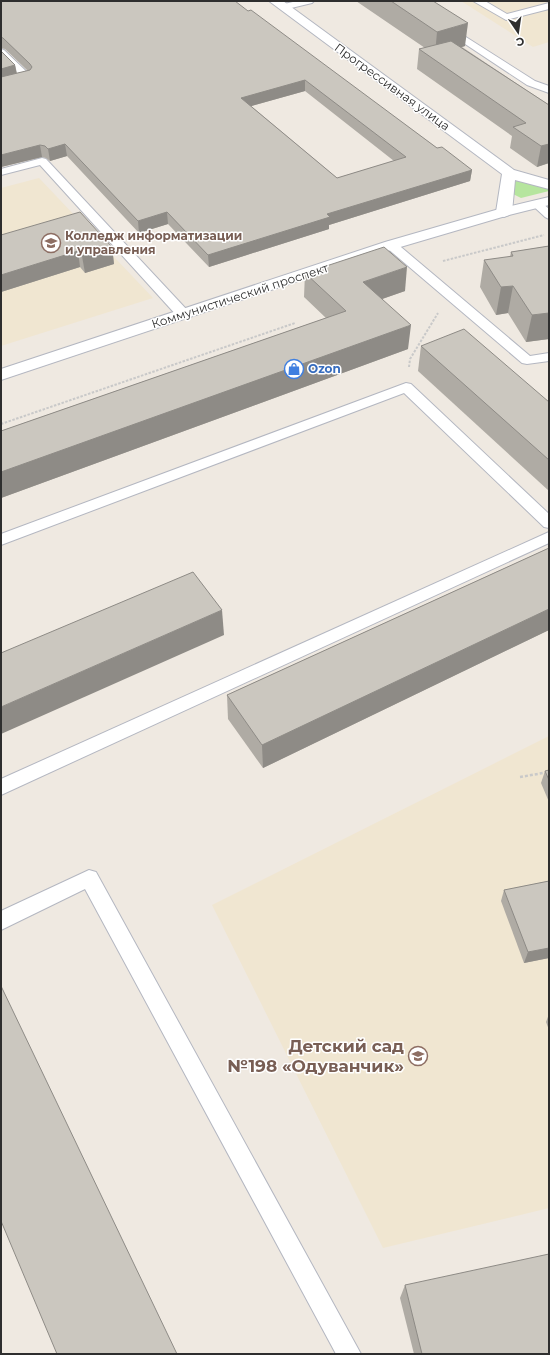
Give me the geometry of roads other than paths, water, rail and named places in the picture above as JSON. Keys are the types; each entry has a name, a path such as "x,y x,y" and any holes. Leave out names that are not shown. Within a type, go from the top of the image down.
{"street":[{"name":"Прогрессивная улица","path":"279,4 509,173 549,185"},
{"path":"504,212 509,173"},
{"name":"Коммунистический проспект","path":"1,375 391,245 543,202"}],"lane":[{"path":"279,4 309,1"},
{"path":"478,1 506,17 549,6"},
{"path":"439,23 531,83 549,90"},
{"path":"1,52 27,78 1,85"},
{"path":"1,172 42,161 183,314"},
{"path":"543,202 549,215"},
{"path":"391,245 527,360 549,357"},
{"path":"1,540 406,387 549,523"},
{"path":"1,787 549,537"},
{"path":"1,921 89,878 349,1354"}],"place":[{"name":"Колледж информатизации и управления","path":"51,243"},
{"name":"Ozon","path":"294,369"},
{"name":"Детский сад №198 «Одуванчик»","path":"418,1056"}]}
